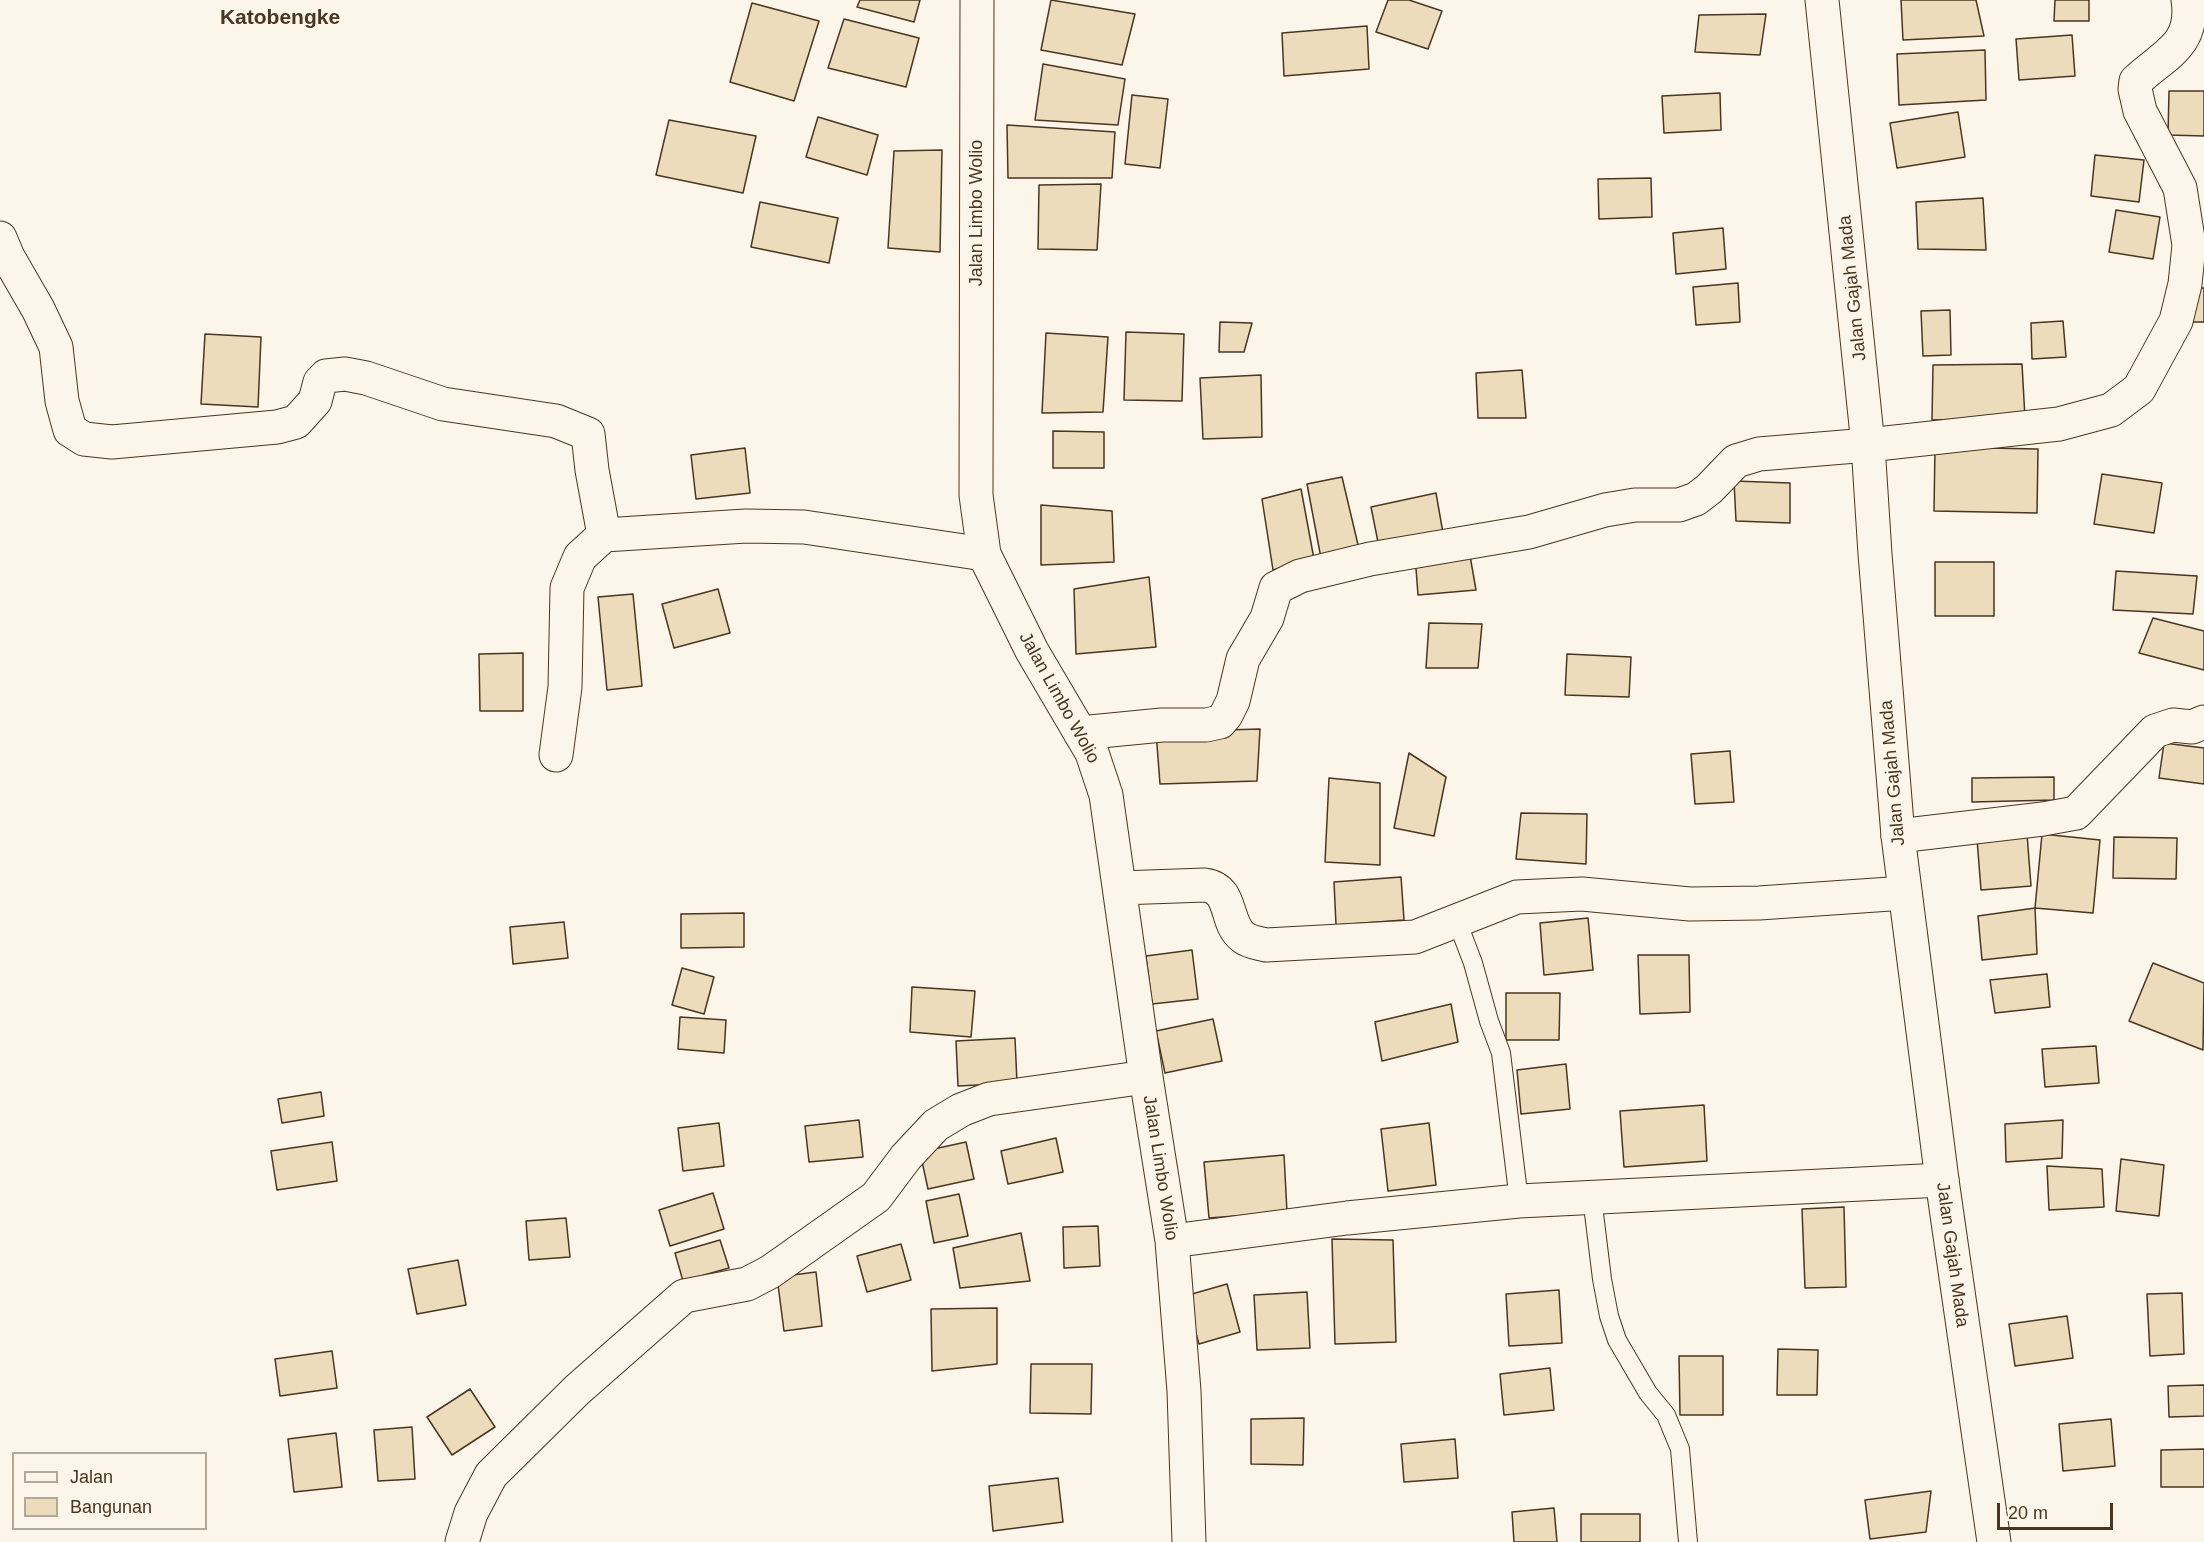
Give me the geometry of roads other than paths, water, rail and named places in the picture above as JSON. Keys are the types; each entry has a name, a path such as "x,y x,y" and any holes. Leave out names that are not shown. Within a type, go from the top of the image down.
{"main road":[{"name":"Jalan Limbo Wolio","path":"977,0 976,495 984,554 1027,642 1092,753 1106,795 1172,1241 1184,1391 1189,1542"},
{"name":"Jalan Gajah Mada","path":"1822,0 1868,445 1898,836 1941,1180 1994,1542"},
{"path":"1080,734 1162,725 1206,725 1220,722 1233,701 1244,659 1267,618 1276,588 1300,576 1370,559 1528,532 1605,510 1635,505 1679,505 1696,499 1709,489 1736,461 1759,454 1868,445 2059,424 2111,410 2139,389 2176,321 2185,284 2189,245 2180,188 2140,111 2135,89 2136,81 2176,47 2187,32 2188,0"},
{"path":"0,238 56,347 62,401 70,430 84,439 112,442 277,427 296,422 315,401 320,382 326,376 345,374 366,378 443,404 556,421 588,434 604,535"},
{"path":"556,755 565,687 567,588 580,557 604,535 746,526 804,527 984,554"},
{"path":"1898,836 2076,813 2155,731 2173,725 2192,727 2204,722"},
{"path":"1120,888 1214,886 1222,894 1238,932 1244,938 1266,945 1415,937 1517,897 1582,894 1690,904 1759,903 1905,893"},
{"path":"462,1542 471,1513 491,1475 577,1390 684,1296 747,1284 770,1272 876,1197 906,1157 936,1125 961,1110 989,1099 1146,1077"},
{"path":"1172,1241 1347,1218 1519,1201 1941,1180"}],"lane":[{"path":"1457,921 1501,1053 1519,1201"},
{"path":"1592,1197 1602,1279 1609,1316 1617,1340 1648,1393 1666,1415 1680,1449 1688,1542"}],"district":[{"name":"Katobengke","path":"280,18"}]}
